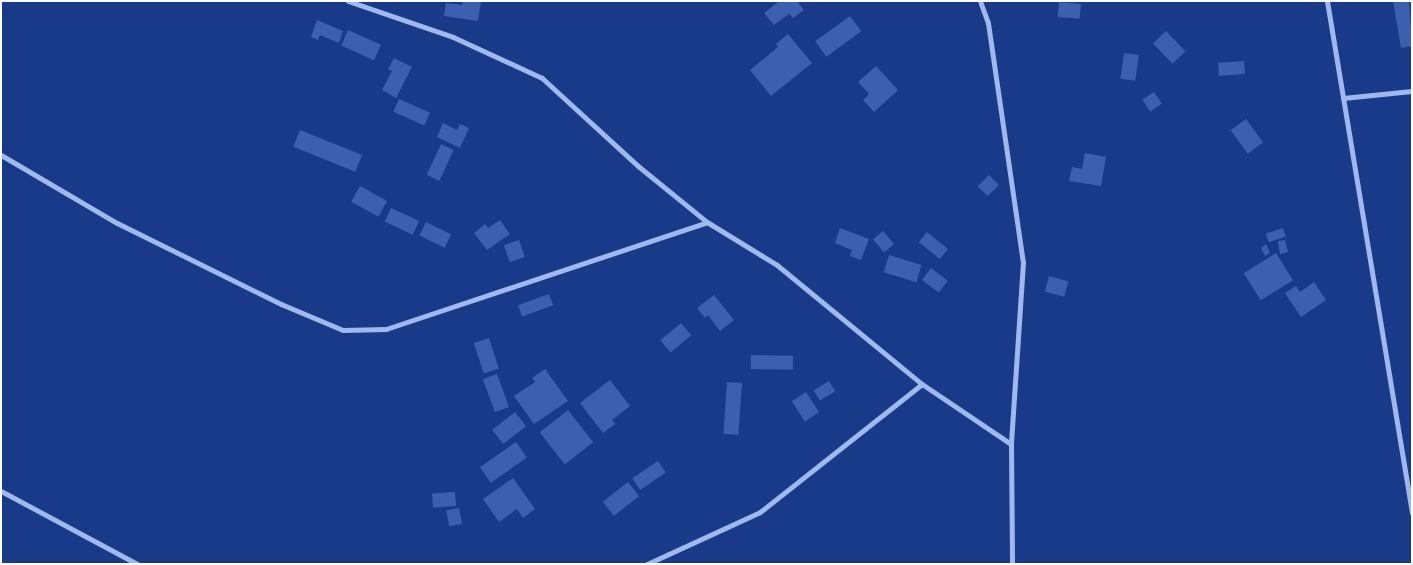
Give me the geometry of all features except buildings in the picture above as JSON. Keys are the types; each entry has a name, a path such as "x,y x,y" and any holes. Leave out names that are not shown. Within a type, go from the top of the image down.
{"street":[{"path":"348,1 453,37 542,78 638,166 707,222 776,265 922,384 1011,444"},
{"path":"980,1 988,23 1023,262 1011,444 1012,564"},
{"path":"1327,1 1412,513"},
{"path":"1343,98 1412,91"},
{"path":"1,155 117,223 281,304 343,330 386,329 707,222"},
{"path":"647,564 760,512 922,384"},
{"path":"1,491 137,564"}]}
